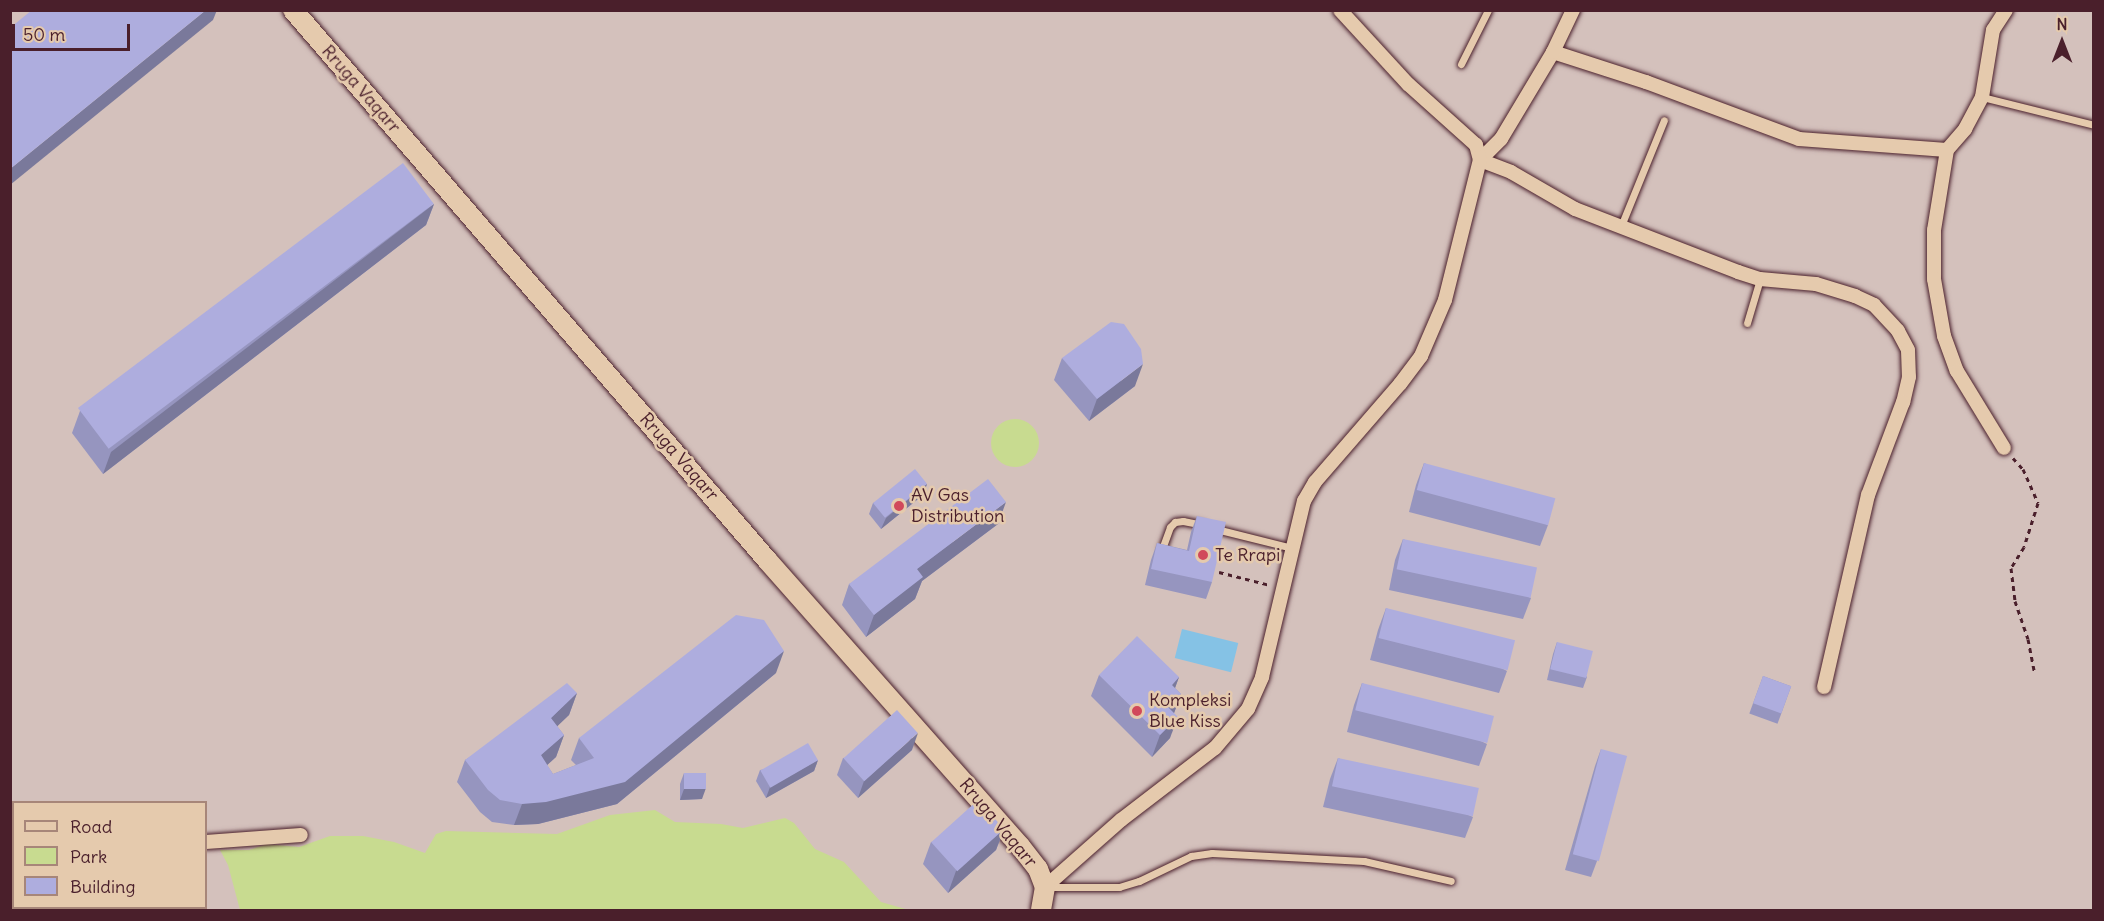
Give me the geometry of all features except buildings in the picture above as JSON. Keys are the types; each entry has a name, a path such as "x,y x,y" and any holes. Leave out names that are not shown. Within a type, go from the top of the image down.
{"main road":[{"name":"Rruga Vaqarr","path":"293,10 767,560 1020,846 1038,869 1045,887 1041,910"}],"street":[{"path":"1045,887 1121,820 1199,762 1236,727 1260,685 1304,501 1315,482 1400,384 1421,356 1434,329 1454,269 1480,160 1476,145 1468,135 1408,84 1340,10"},
{"path":"1480,160 1501,139 1552,52 1573,10"},
{"path":"2004,448 1957,371 1944,336 1934,279 1934,230 1947,150 1965,129 1982,97 1986,61 1993,30 2006,10"},
{"path":"1552,52 1657,86 1799,139 1947,150"},
{"path":"1480,160 1504,168 1575,209 1620,227 1760,279 1816,284 1874,305 1886,316 1908,350 1909,376 1903,402 1868,495 1824,687"},
{"path":"207,842 300,835"}],"lane":[{"path":"1461,64 1488,10"},
{"path":"1982,97 2094,125"},
{"path":"1620,227 1664,120"},
{"path":"1747,323 1760,279"},
{"path":"1162,549 1170,527 1175,522 1183,520 1292,548"},
{"path":"1045,887 1119,887 1139,881 1191,856 1212,853 1364,861 1451,880"}],"path":[{"path":"2004,448 2023,469 2038,503 2024,547 2011,568 2015,601 2028,639 2034,671"},
{"path":"1219,572 1282,588"}],"green space":[{"path":"1015,419 1032,426 1039,443 1032,460 1015,467 998,460 991,443 998,426"},
{"path":"655,810 675,822 721,824 743,828 785,818 794,823 815,849 844,862 881,902 909,910 240,910 228,865 220,850 249,850 267,844 299,847 330,836 363,836 394,842 425,853 436,834 446,831 557,834 610,815"}],"water":[{"path":"1182,629 1238,643 1231,672 1175,658"}],"place":[{"name":"AV Gas Distribution","path":"899,506"},
{"name":"Te Rrapi","path":"1203,555"},
{"name":"Kompleksi Blue Kiss","path":"1137,711"}]}
